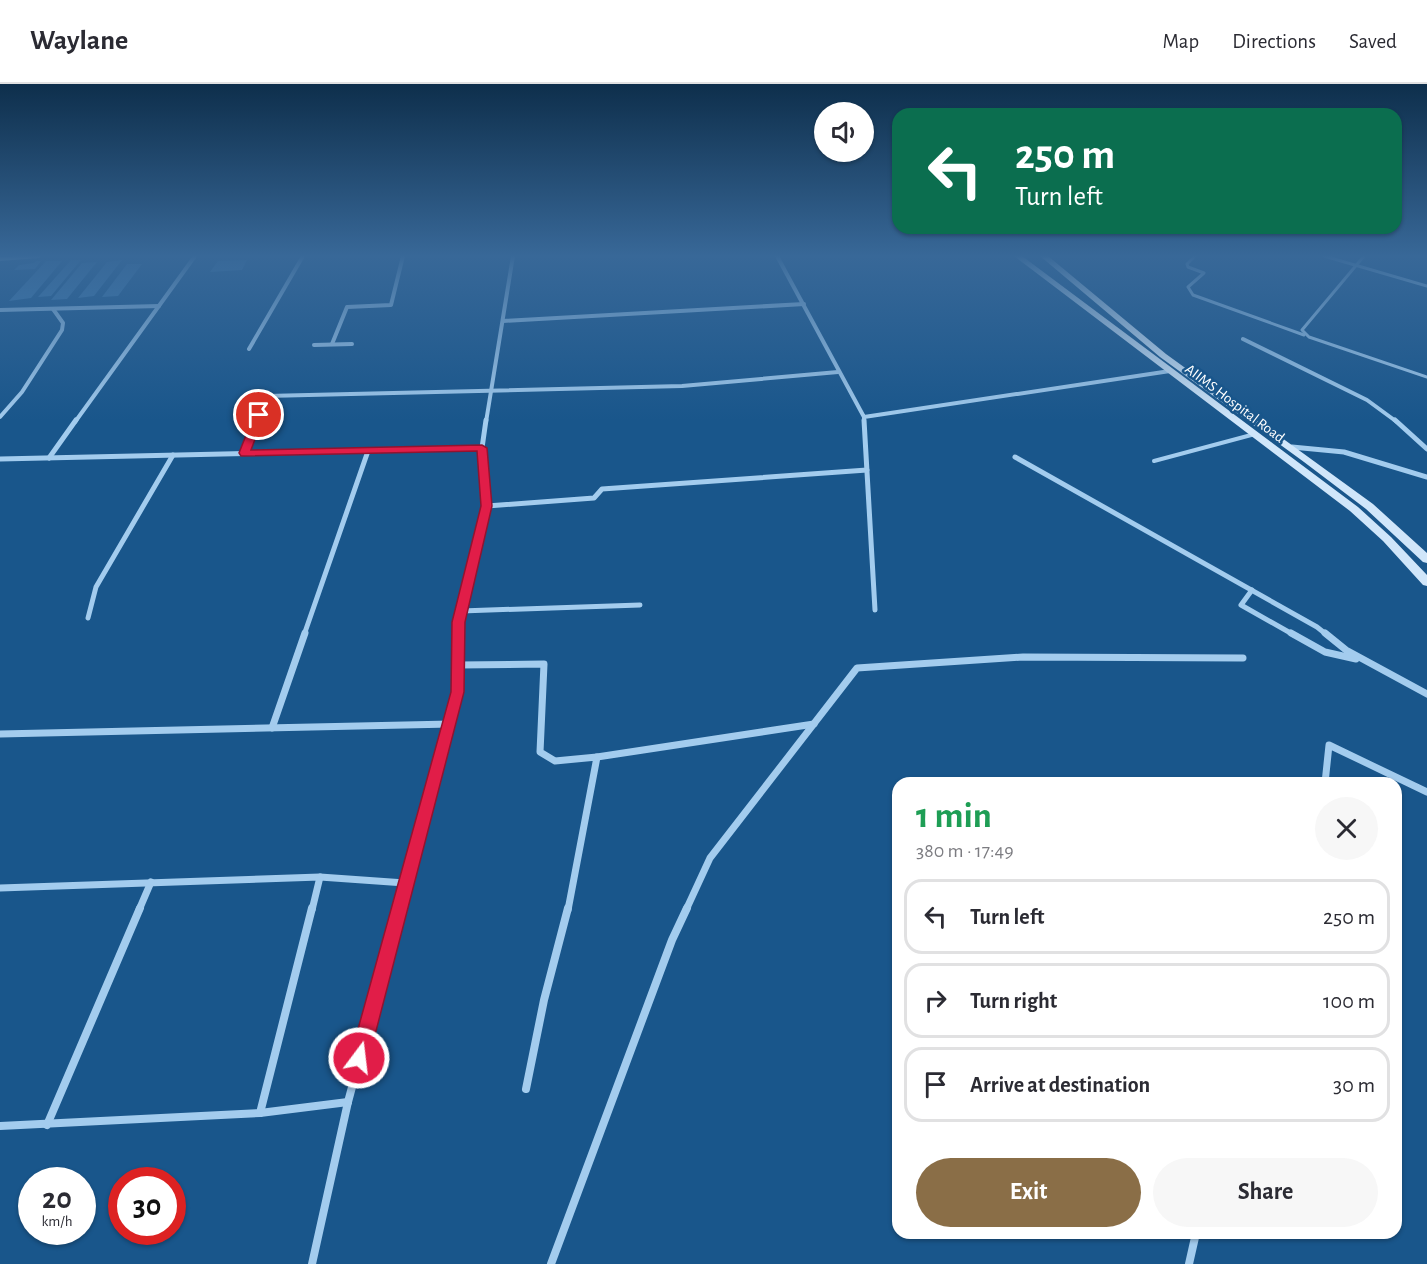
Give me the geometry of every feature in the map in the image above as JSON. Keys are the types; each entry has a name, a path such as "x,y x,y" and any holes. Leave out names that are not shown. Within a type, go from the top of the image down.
{"street":[{"path":"0,417 22,392 62,330 63,323 54,311"},
{"path":"49,458 155,311"},
{"path":"249,349 271,311"},
{"path":"332,345 345,311"},
{"path":"312,1264 348,1102 458,692 459,622 487,506 482,448 505,311"},
{"path":"503,321 679,311"},
{"path":"808,311 864,417 876,610"},
{"name":"AIIMS Hospital Road","path":"1090,311 1354,509 1387,539 1427,582"},
{"name":"AIIMS Hospital Road","path":"1109,311 1180,369 1292,447 1367,503 1427,560"},
{"path":"1243,339 1367,400 1394,419 1427,449"},
{"path":"314,345 352,344"},
{"path":"864,417 1170,371"},
{"path":"245,453 267,396 682,386 838,372"},
{"path":"1256,435 1272,433"},
{"path":"1292,447 1322,447 1336,450 1427,477"},
{"path":"0,459 482,448"},
{"path":"272,728 368,451"},
{"path":"88,618 96,587 172,455"},
{"path":"1015,457 1317,627 1362,660 1427,694"},
{"path":"487,506 594,498 602,489 867,470"},
{"path":"1252,590 1240,605 1325,652 1362,660"},
{"path":"461,611 640,605"},
{"path":"551,1264 672,940 710,858 857,668 1023,657 1243,658"},
{"path":"458,666 544,664 540,752 555,761 597,757 814,724"},
{"path":"0,734 451,724"},
{"path":"1326,777 1329,745 1396,777"},
{"path":"526,1089 544,1000 572,893 597,757"},
{"path":"1402,780 1427,792"},
{"path":"0,888 320,877 405,883"},
{"path":"260,1113 320,877"},
{"path":"47,1125 151,882"},
{"path":"0,1126 260,1113 348,1102"},
{"path":"1189,1264 1195,1239"}],"lane":[{"path":"1237,311 1427,376"},
{"path":"1309,337 1302,330 1317,311"},
{"path":"1154,460 1256,435"}],"route":[{"path":"259,415 245,453 482,448 487,506 459,622 458,692 359,1058"}]}
